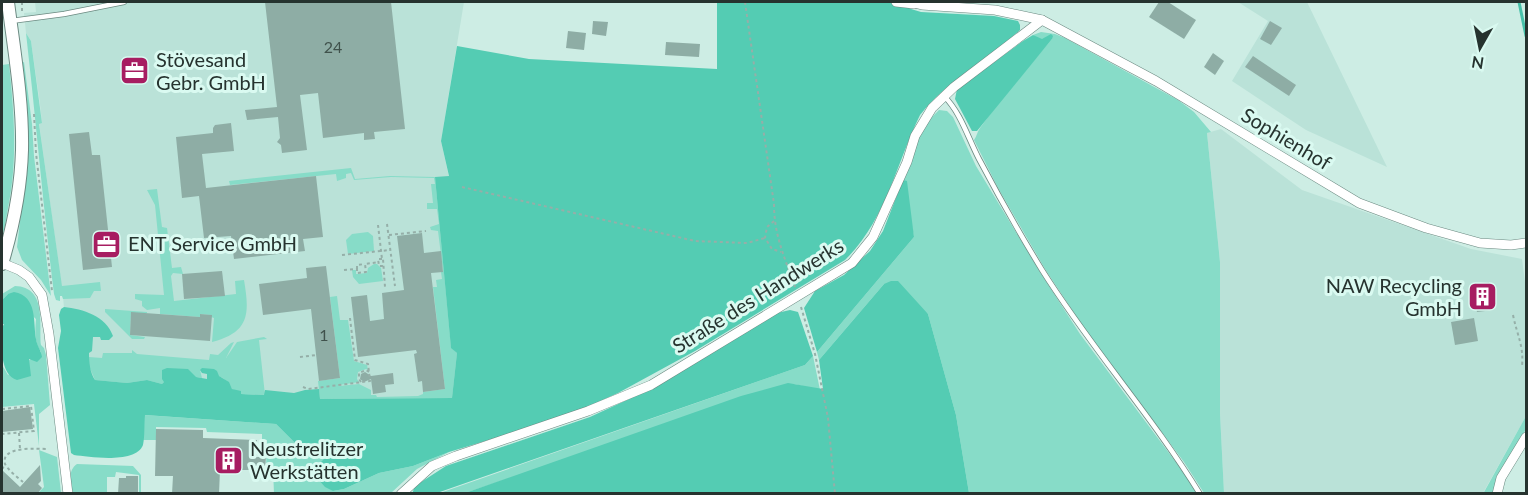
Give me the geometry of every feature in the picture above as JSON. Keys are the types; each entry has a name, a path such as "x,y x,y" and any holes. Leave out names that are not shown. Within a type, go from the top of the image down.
{"main road":[{"path":"2,263 17,198 22,150 17,21 8,2"}],"street":[{"path":"896,2 922,5"},
{"path":"910,2 922,5"},
{"name":"Sophienhof","path":"922,5 995,9 1042,20 1156,81 1359,203 1426,228 1480,243 1511,245 1527,243"},
{"name":"Straße des Handwerks","path":"401,494 432,466 588,411 651,385 852,262 873,237 907,162 915,136 928,113 944,96 1042,20"},
{"path":"2,263 29,277 42,295 49,334 68,494"},
{"path":"1497,494 1501,478 1527,437"}],"lane":[{"path":"17,21 124,2"},
{"path":"944,96 957,114 1000,199 1043,271 1084,332 1181,463 1200,494"}],"path":[{"path":"17,21 22,2"},
{"path":"745,2 774,204 774,221 781,252 798,295 815,354 828,418 835,494"},
{"path":"33,113 52,294"},
{"path":"462,187 695,241 747,243 765,238"},
{"path":"774,221 767,227 765,238 772,249 781,252"},
{"path":"387,224 395,286"},
{"path":"378,225 385,287"},
{"path":"389,235 426,231"},
{"path":"342,255 390,250"},
{"path":"357,269 357,265 379,262 378,259 383,262 392,261"},
{"path":"357,269 357,273 366,272 365,264"},
{"path":"344,270 357,269"},
{"path":"1513,315 1516,331 1522,341 1522,366"},
{"path":"303,387 308,389 370,381 368,364 355,360 350,318"},
{"path":"300,357 316,355"},
{"path":"361,383 359,373 366,370 369,372"},
{"path":"2,409 31,406 34,431 2,434"},
{"path":"19,433 20,448"},
{"path":"22,482 3,468 5,457 20,448 48,449"}],"shaded area":[{"path":"35,2 464,2 441,141 449,177 435,178 504,398 336,400 70,382 63,296 39,123 42,123 40,104 31,41 26,33 24,13 36,12"},
{"path":"1238,2 1307,2 1387,167 1306,130 1232,81 1268,21"},
{"name":"NAW Recycling GmbH","path":"1221,129 1302,190 1471,249 1522,259 1526,290 1526,416 1483,493 1224,493 1220,414 1220,262 1207,133"}],"green space":[{"path":"717,2 896,2 921,12 994,16 1018,21 1020,30 943,91 920,115 889,191 871,227 845,260 695,351 596,403 545,423 449,452 413,466 379,473 344,489 333,491 325,487 318,479 318,465 324,459 322,451 299,447 276,424 145,415 143,445 132,455 101,458 71,453 58,348 61,331 59,315 64,307 93,315 105,323 113,336 109,340 93,337 92,351 89,356 95,380 127,383 147,380 162,384 164,382 162,370 167,368 188,369 196,377 207,379 207,374 200,370 202,368 217,371 219,376 229,382 232,389 241,391 241,394 264,395 265,390 294,393 319,389 320,399 452,398 457,353 451,348 435,177 449,176 441,141 457,46 529,59 717,69"},
{"path":"1041,32 1065,38 1178,100 1194,112 1211,132 1207,133 1220,262 1220,414 1224,493 1204,493 1184,462 1086,331 1045,269 998,188 974,140 997,105 1052,39 1038,39 1033,35"},
{"path":"26,33 31,41 42,123 39,124 62,286 100,282 101,291 94,291 90,298 63,299 60,296 60,301 56,300 54,294"},
{"path":"1051,34 1052,39 977,131 972,131 955,99 957,89 1033,35 1042,39"},
{"path":"24,62 51,296 41,280 22,260 17,247 28,151 21,63"},
{"path":"9,64 14,118 14,154 11,190 2,235 2,65"},
{"path":"939,110 947,111 953,117 976,166 1080,334 1197,493 969,493 956,415 928,314 884,284 819,360 817,352 914,237 903,180 919,136 927,122"},
{"path":"351,168 355,179 390,176 435,177 451,347 457,353 452,398 320,399 318,381 340,378 330,297 337,296 340,320 348,320 354,361 367,365 368,370 358,372 359,382 339,386 359,384 371,390 371,395 377,397 418,396 423,392 445,389 433,287 437,287 436,280 442,279 441,272 443,271 438,231 431,230 430,227 439,224 437,209 427,209 427,203 433,203 431,184 435,184 434,178 391,177 354,180 351,173 346,174 346,178 337,181 336,174 230,185 229,181"},
{"path":"903,180 907,181 914,237 817,352 804,308 815,291 844,275 870,251 883,231"},
{"path":"157,189 162,227 167,228 172,268 181,267 183,274 173,273 171,276 174,301 236,294 235,281 244,280 247,303 244,320 240,327 224,338 212,342 214,318 211,315 200,314 200,317 160,314 160,308 147,310 142,306 142,301 135,299 135,294 164,295 155,205 147,190"},
{"path":"368,232 373,236 374,251 348,254 346,240 352,234"},
{"path":"374,264 381,268 383,281 359,284 353,277 352,270 356,270 356,274 367,273 368,268"},
{"path":"898,281 928,314 956,415 969,493 465,493 741,396 788,383 823,389 819,360 884,284"},
{"path":"15,286 25,288 32,293 39,308 41,345 46,355 50,405 39,414 39,446 34,404 2,407 2,365 8,375 41,352 36,340 36,319 8,294 2,300 2,294"},
{"path":"14,292 22,295 31,304 42,357 37,362 29,359 31,376 17,380 7,372 2,343 4,324 2,324 2,300"},
{"path":"105,309 147,312 131,313 130,335 145,337 144,339 132,339 105,312"},
{"path":"790,310 798,312 813,356 805,365 437,493 412,494 415,486 446,466 590,417 653,388 777,313"},
{"path":"264,337 267,339 259,340 265,395 241,394 232,389 223,378 200,370 202,378 196,377 162,384 147,380 127,383 95,380 89,366 89,357 102,358 103,353 132,353 132,350 137,354 209,360 210,354 218,355 234,342 226,358 237,342"},
{"path":"813,356 820,390 794,384 465,493 437,494 805,365"},
{"path":"144,415 276,424 299,447 323,451 333,491 344,489 379,473 413,466 449,452 417,469 391,493 274,494 273,468 266,468 267,440 262,439 262,434 207,432 206,428 156,427 156,440 143,440"},
{"path":"1526,416 1526,429 1498,477 1493,493 1483,494"},
{"path":"39,450 57,457 61,493 37,494 44,487"},
{"path":"77,464 133,466 141,475 141,493 139,493 139,475 116,472 115,477 107,477 107,493 73,493 71,474"}],"building":[{"path":"265,2 391,2 405,129 374,132 375,139 364,140 364,133 323,138 318,93 300,95 307,150 282,153 281,145 277,142 280,138 278,117 247,120 245,110 277,107"},
{"path":"1159,2 1168,2 1196,20 1184,39 1149,17"},
{"path":"593,21 608,22 606,36 592,34"},
{"path":"1270,21 1282,28 1271,45 1260,39"},
{"path":"568,31 586,33 584,50 566,48"},
{"path":"666,42 700,44 699,57 665,55"},
{"path":"1213,53 1224,61 1215,75 1204,67"},
{"path":"1253,56 1296,85 1289,96 1245,67"},
{"path":"231,123 234,151 202,154 206,188 316,176 323,237 303,239 305,251 234,259 231,236 204,238 199,196 182,198 176,137 213,133 215,125"},
{"path":"89,132 92,155 100,155 112,267 83,270 69,134"},
{"path":"422,233 424,253 441,251 443,272 431,273 445,389 423,392 422,381 418,382 414,354 417,353 416,350 358,357 351,297 367,295 370,321 384,319 382,293 404,290 397,236"},
{"path":"326,266 340,378 319,381 311,309 263,315 259,284 307,278 306,268"},
{"path":"222,271 225,296 184,299 182,274"},
{"name":"NAW Recycling GmbH","path":"1489,282 1493,310 1477,312 1472,284"},
{"path":"131,312 200,317 200,314 212,315 210,341 130,335"},
{"path":"1474,318 1478,341 1455,345 1451,322"},
{"path":"365,372 371,376 393,373 394,384 385,385 386,392 373,394 371,379 364,382 360,379 361,374"},
{"path":"30,407 33,429 2,432 2,411"},
{"name":"Neustrelitzer Werkstätten","path":"156,429 203,430 203,438 257,440 256,457 266,457 265,470 220,470 219,494 172,494 173,476 155,476"},
{"path":"40,465 41,481 38,484 42,488 37,494 2,494 2,470 20,487"},
{"path":"126,476 138,476 138,494 118,494 119,478 126,478"}],"waterway":[{"path":"1519,2 1526,36"}],"place":[{"name":"Stövesand Gebr. GmbH","path":"135,71"},
{"name":"ENT Service GmbH","path":"107,244"},
{"name":"NAW Recycling GmbH","path":"1483,297"},
{"name":"Neustrelitzer Werkstätten","path":"229,461"}]}
